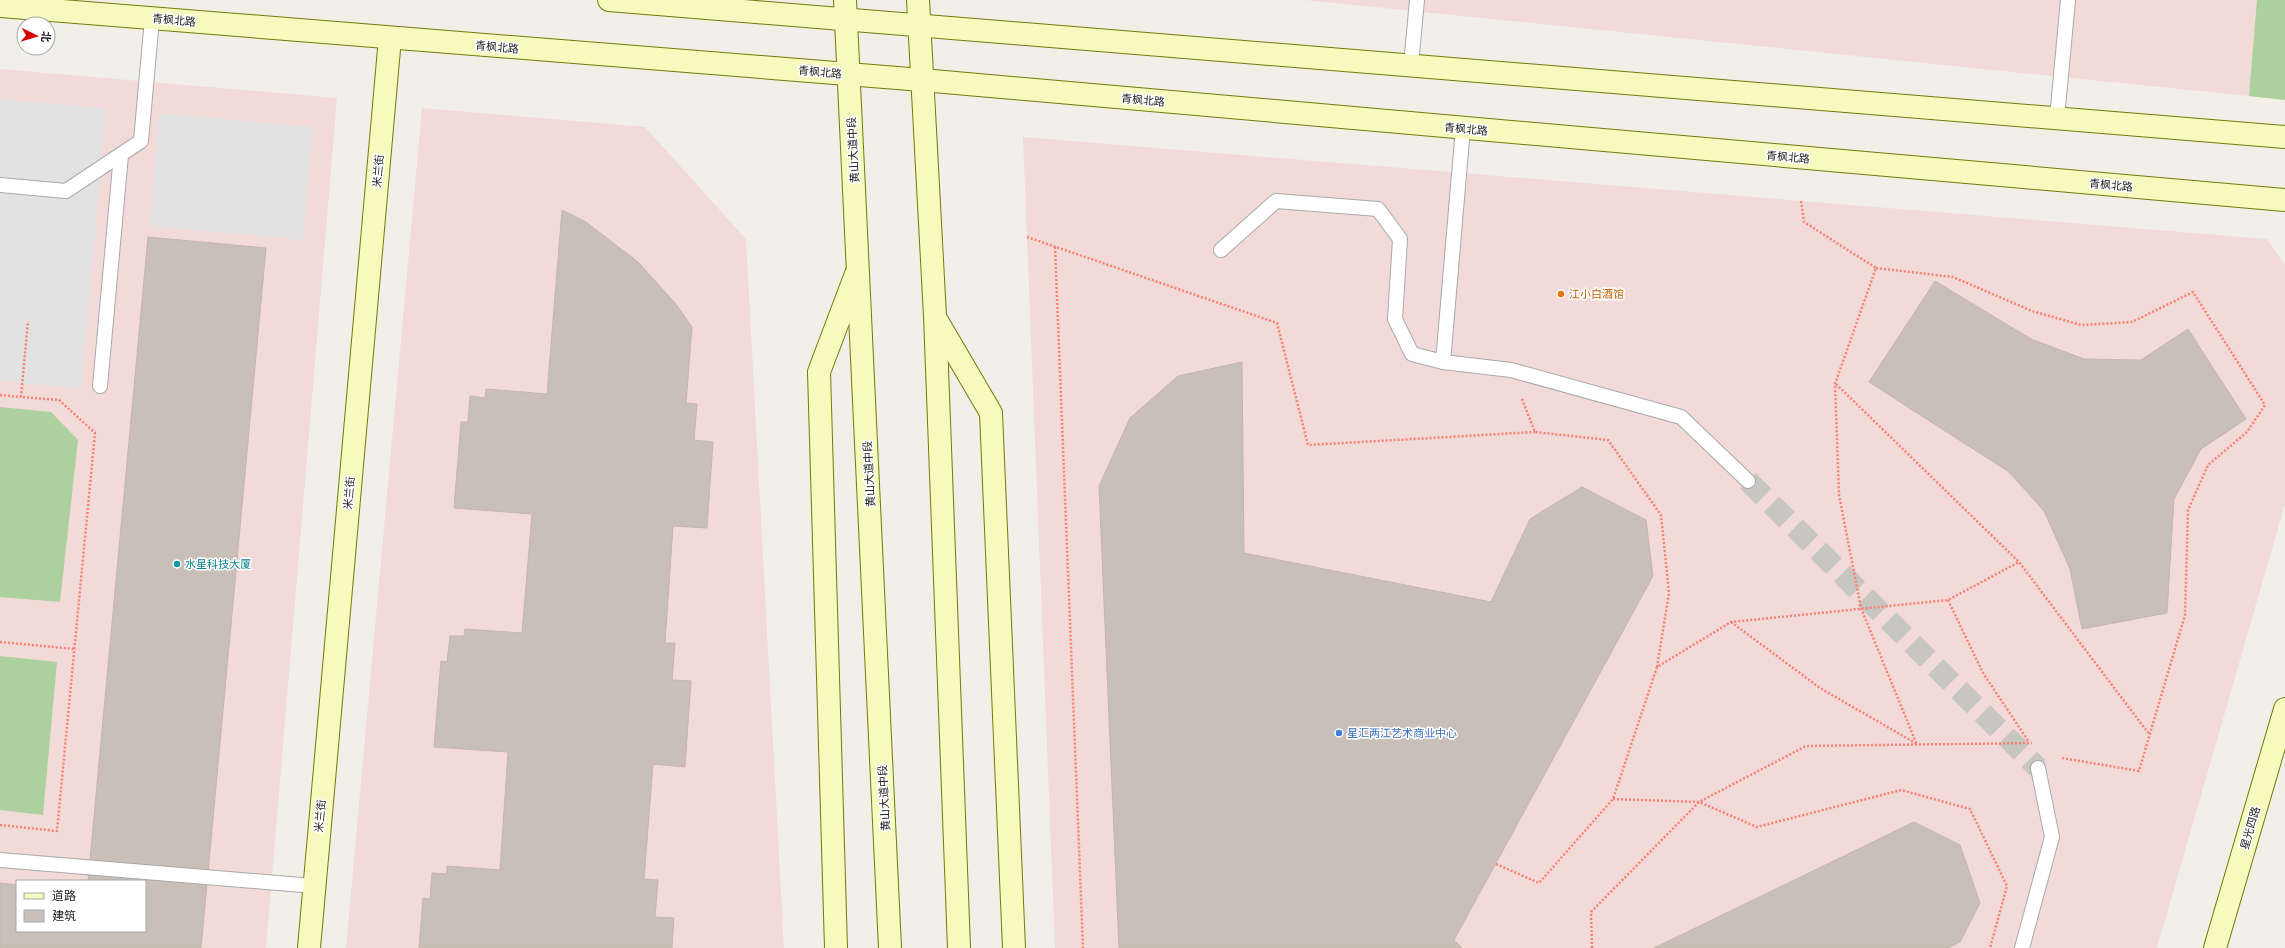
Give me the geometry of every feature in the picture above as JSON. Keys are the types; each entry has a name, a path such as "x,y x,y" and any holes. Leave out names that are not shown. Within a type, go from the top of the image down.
{"street":[{"path":"609,0 846,10 919,24 2285,137"},
{"path":"918,0 935,316 959,948"},
{"name":"青枫北路","path":"0,6 922,80 2285,200"},
{"name":"黄山大道中段","path":"846,10 890,948"},
{"name":"米兰街","path":"309,948 390,38"},
{"path":"836,948 819,372 859,265"},
{"path":"935,316 991,413 1014,948"},
{"name":"星光四路","path":"2215,948 2285,709"}],"lane":[{"path":"1411,65 1417,0"},
{"path":"2057,118 2068,0"},
{"path":"0,185 66,191 141,141 152,19"},
{"path":"1443,362 1463,128"},
{"path":"100,386 120,155"},
{"path":"1221,250 1276,200 1378,210 1400,239 1395,319 1412,354 1443,362 1511,370 1681,417 1748,481"},
{"path":"2022,948 2052,837 2038,768"},
{"path":"0,860 314,886"}],"path":[{"path":"1801,201 1804,222 1876,268 1953,277 2032,311 2082,325 2132,322 2193,292 2265,405 2248,432 2208,465 2188,510 2185,615 2139,771 2064,760 2058,756"},
{"path":"1027,238 1277,322 1308,445 1535,432 1608,440 1661,515 1668,593 1657,667 1614,799 1539,883 1496,864"},
{"path":"1055,247 1083,948"},
{"path":"1876,268 1836,384 1839,495 1861,608 1917,745"},
{"path":"21,397 28,321"},
{"path":"1511,370 1535,432"},
{"path":"1836,384 2019,562 2149,735"},
{"path":"0,395 59,400 95,433 57,831 0,825"},
{"path":"1657,667 1731,622 1948,600 2019,562"},
{"path":"1948,600 1983,673 2030,742 2037,746"},
{"path":"1731,622 1820,688 1917,745"},
{"path":"0,642 75,649"},
{"path":"1592,948 1591,912 1699,802 1806,746 2030,742"},
{"path":"1614,799 1699,802 1757,827 1901,790 1970,809 2007,886 1990,948"}],"shaded area":[{"path":"1305,0 2285,0 2285,100 2249,96"},
{"path":"0,69 337,98 266,948 0,948"},
{"path":"0,99 106,108 81,389 0,381"},
{"path":"422,108 645,127 746,239 784,948 346,948"},
{"path":"159,113 313,127 303,240 150,226"},
{"name":"星汇两江艺术商业中心","path":"1023,137 2267,239 2285,265 2285,504 2157,948 1055,948"}],"green space":[{"path":"2257,0 2285,0 2285,100 2249,96"},
{"path":"0,407 51,412 78,440 60,602 0,597"},
{"path":"0,656 57,662 43,815 0,810"}],"building":[{"path":"562,210 586,222 638,262 675,303 692,327 686,403 697,404 694,440 713,442 707,528 673,526 665,643 675,643 672,680 691,681 685,767 653,764 644,879 658,880 655,917 674,918 672,948 419,948 423,898 430,899 432,873 447,874 447,866 500,870 508,752 434,747 441,661 447,662 450,636 464,636 465,629 522,633 532,514 454,508 461,422 468,422 470,396 485,398 486,389 547,394"},
{"name":"水星科技大厦","path":"148,237 266,248 201,948 0,948 0,883 16,885 16,932 146,932 146,880 88,880"},
{"path":"1935,281 2031,339 2084,359 2141,360 2188,329 2246,419 2201,449 2174,499 2167,613 2082,629 2070,569 2044,511 2009,472 1869,382"},
{"name":"星汇两江艺术商业中心","path":"1242,362 1244,553 1491,602 1530,519 1582,487 1646,520 1653,576 1454,940 1462,948 1119,948 1099,486 1130,418 1178,376"},
{"path":"1914,822 1960,845 1980,903 1960,942 1948,948 1654,948"}],"tunnel":[{"path":"1748,481 2038,768"}],"place":[{"name":"江小白酒馆","path":"1561,294"},
{"name":"水星科技大厦","path":"177,564"},
{"name":"星汇两江艺术商业中心","path":"1339,733"}]}
